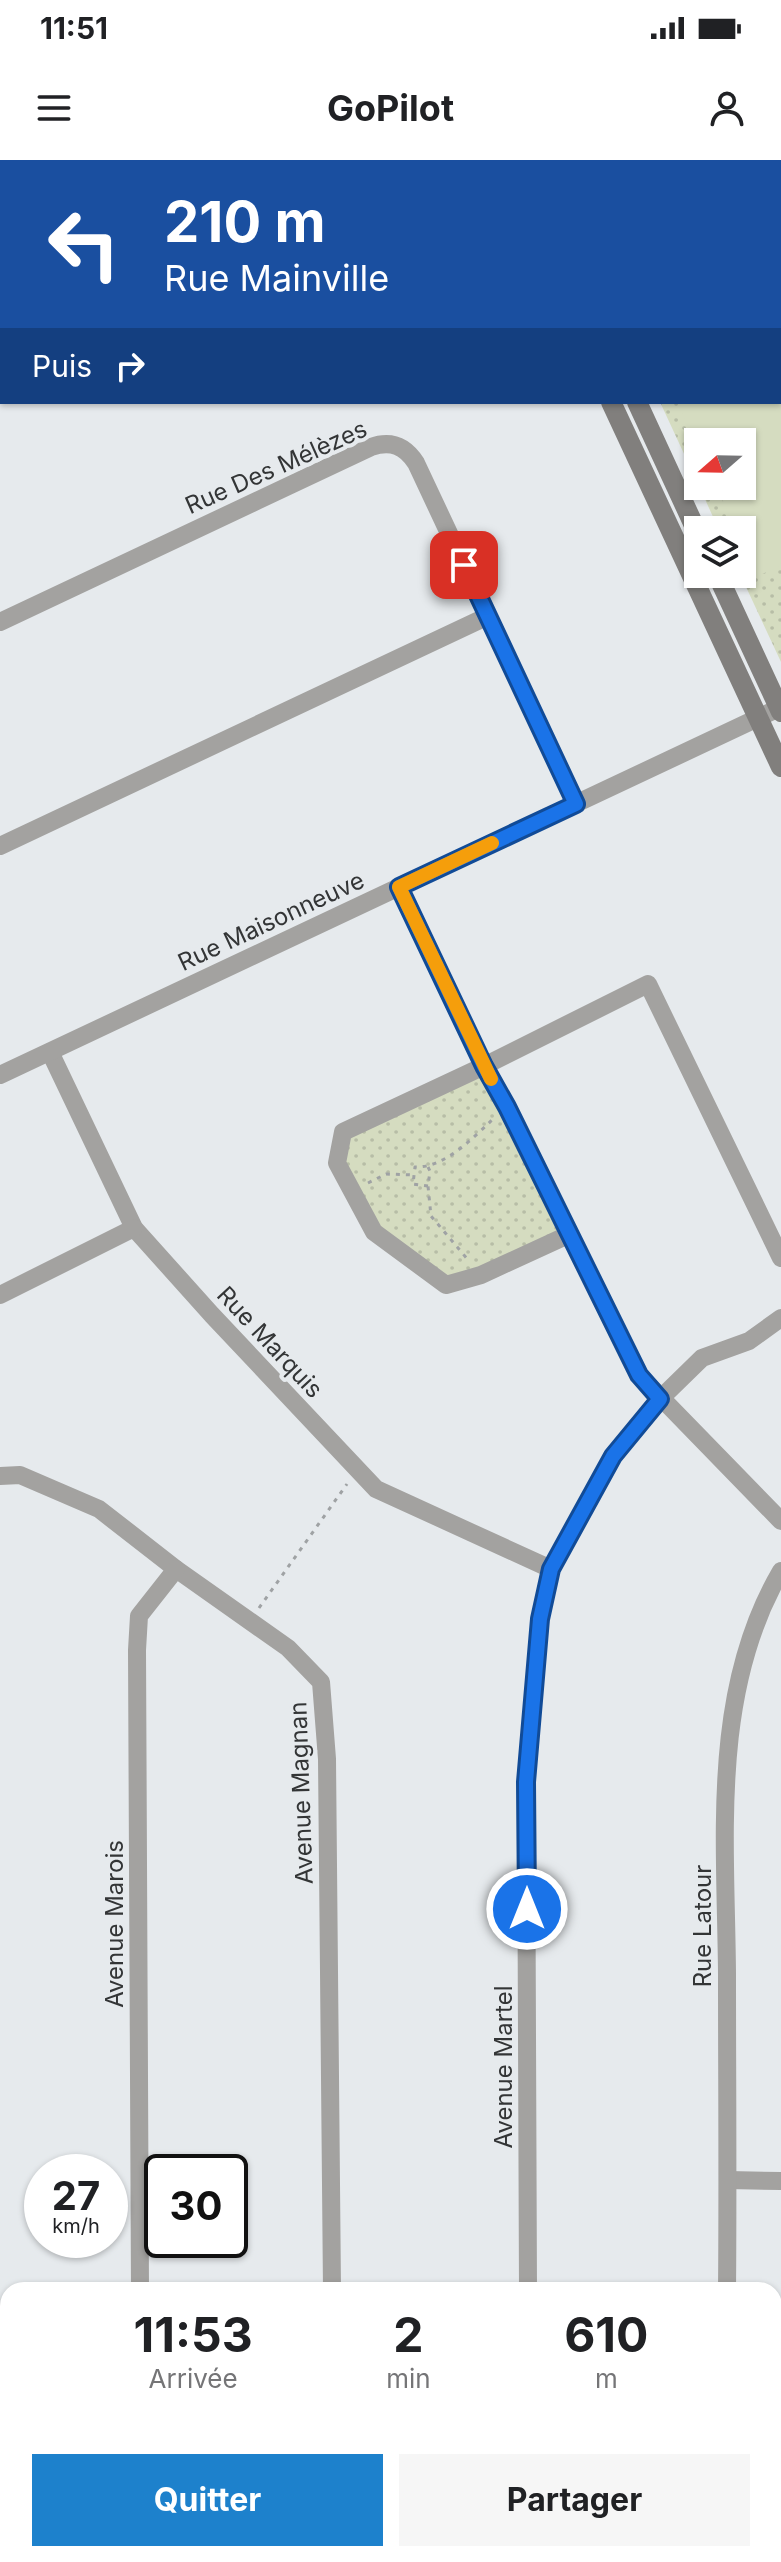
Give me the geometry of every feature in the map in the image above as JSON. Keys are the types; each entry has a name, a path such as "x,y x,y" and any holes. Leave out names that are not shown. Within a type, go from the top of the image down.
{"street":[{"path":"612,404 781,767"},
{"path":"638,404 690,516"},
{"name":"Rue Des Mélèzes","path":"0,622 371,447 383,443 400,446 416,463 576,804"},
{"path":"723,588 780,710"},
{"path":"0,846 488,616"},
{"name":"Rue Maisonneuve","path":"0,1075 780,710"},
{"path":"399,887 484,1066 639,1375 781,1521"},
{"path":"568,1235 481,1275 446,1285 374,1232 337,1163 343,1132 648,984 781,1258"},
{"name":"Rue Marquis","path":"50,1052 134,1228 357,1470 376,1489 551,1569"},
{"path":"0,1295 134,1228"},
{"name":"Avenue Martel","path":"528,2282 526,1782 540,1619 551,1569 613,1456 660,1399 702,1358 749,1341 781,1318"},
{"name":"Avenue Magnan","path":"0,1476 20,1475 99,1509 176,1569 288,1648 321,1682 327,1759 332,2282"},
{"name":"Avenue Marois","path":"140,2282 137,1650 139,1616 176,1569"},
{"name":"Rue Latour","path":"727,2282 726,1799 731,1717 745,1652 768,1592 781,1571"},
{"path":"728,2180 781,2181"}],"path":[{"path":"428,1186 413,1184 415,1167 428,1167 465,1144 507,1107"},
{"path":"428,1167 431,1216 481,1275"},
{"path":"352,1190 386,1174 414,1175"},
{"path":"250,1621 357,1470"}],"green space":[{"path":"661,404 781,404 781,662 747,588 756,588 756,516 713,516 705,500 756,500 756,428 684,428 684,454"},
{"path":"678,404 781,404 781,566 757,576 756,516 730,516 722,500 756,500 756,428 689,428"},
{"path":"484,1066 568,1235 446,1285 374,1232 337,1163 343,1132"}],"slow traffic":[{"path":"491,1079 399,887 492,843"}],"route":[{"path":"464,565 576,804 399,887 484,1066 639,1375 660,1399 613,1456 551,1569 540,1619 526,1782 527,1909"}]}
